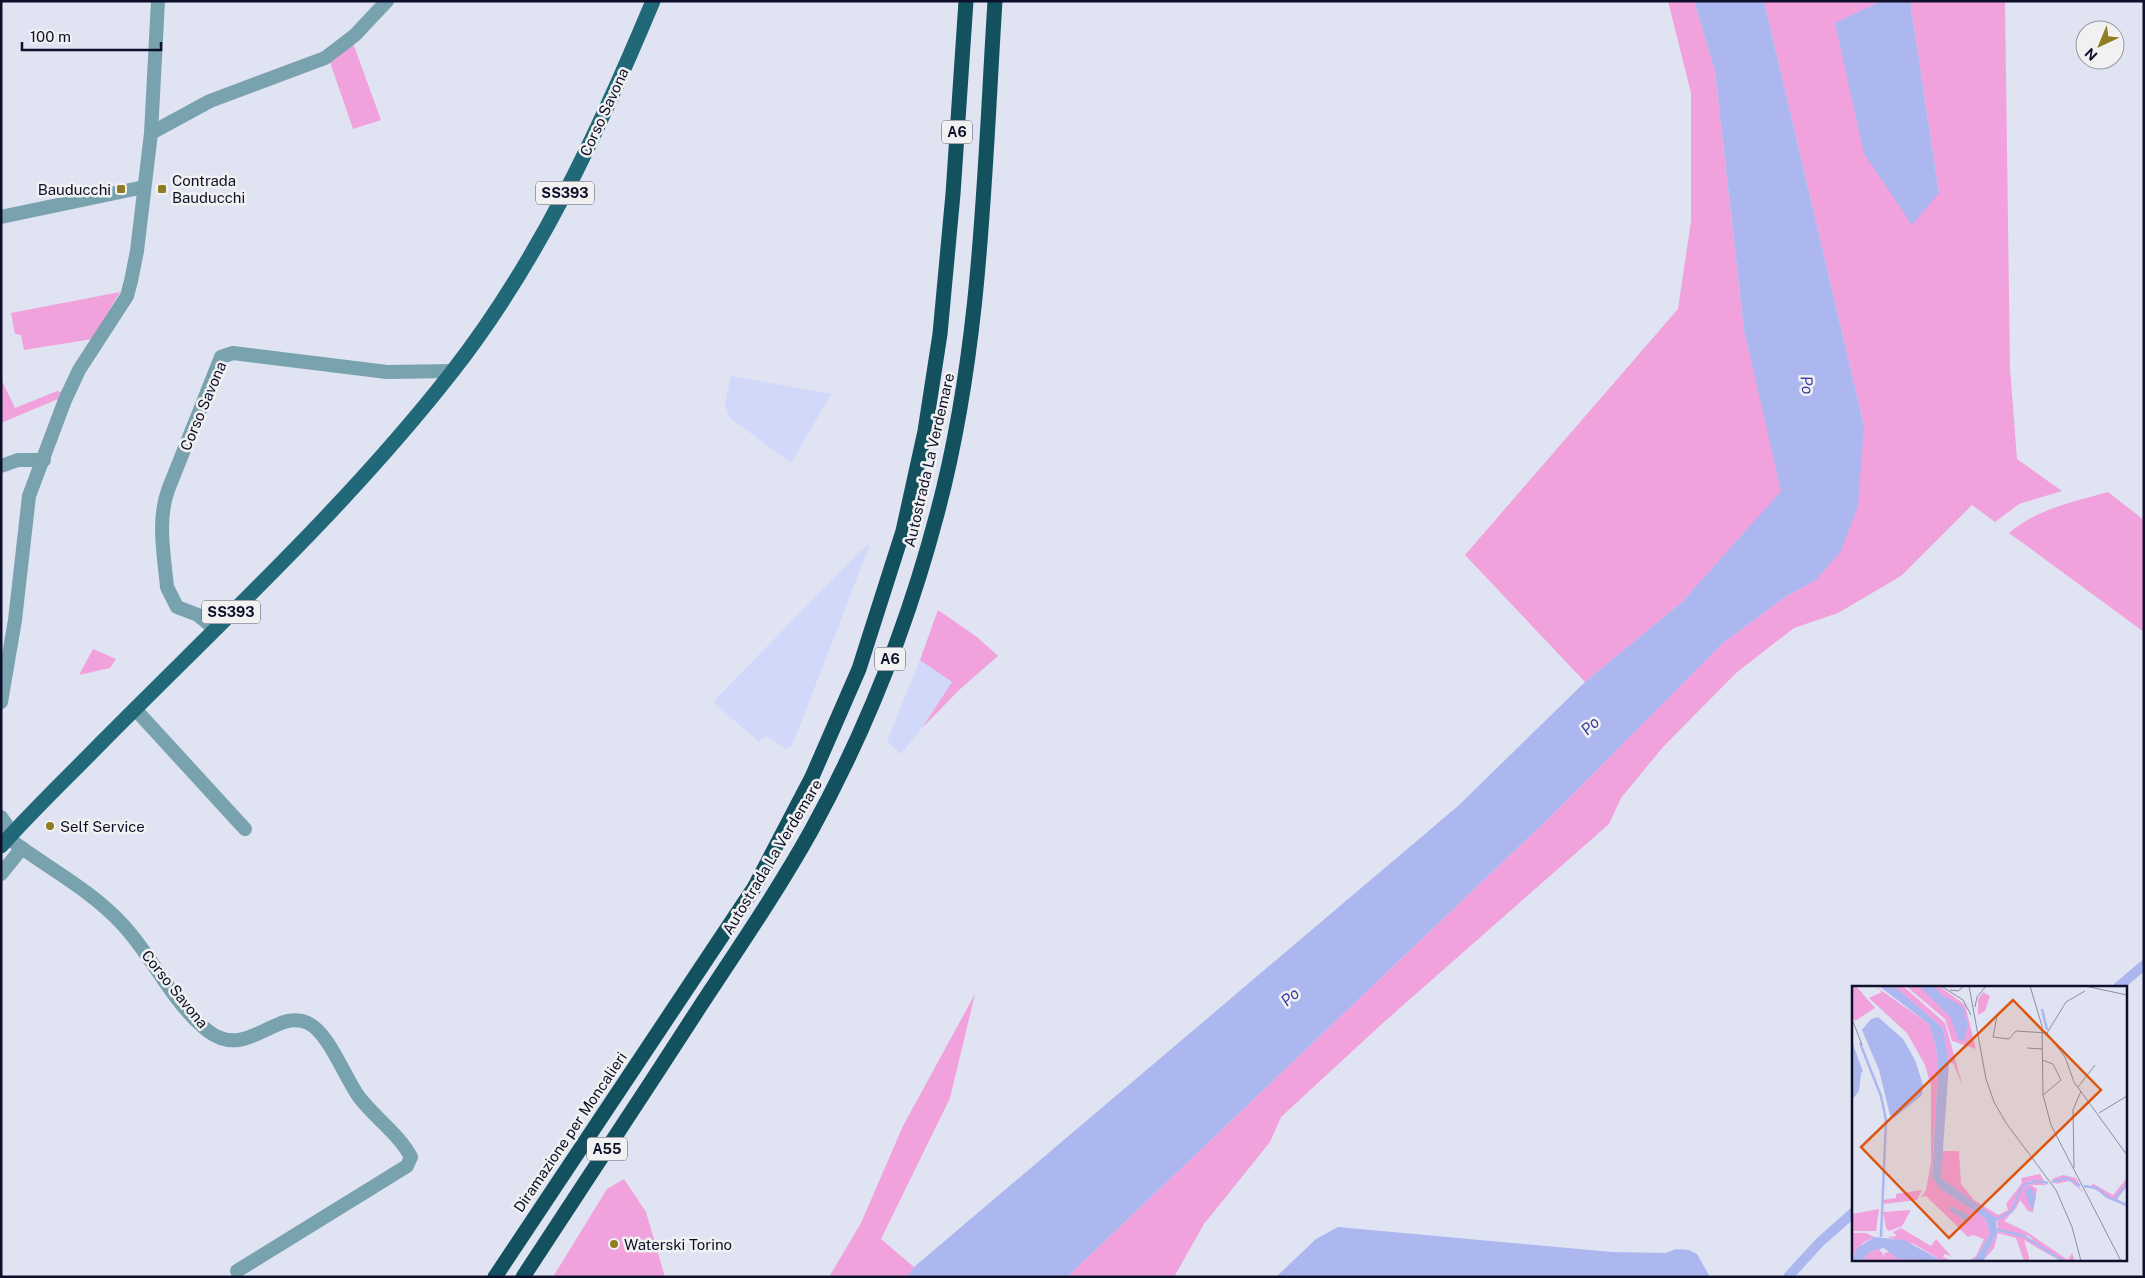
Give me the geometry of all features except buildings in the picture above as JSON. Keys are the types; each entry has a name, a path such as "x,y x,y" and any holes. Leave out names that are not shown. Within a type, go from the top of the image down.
{"highway":[{"name":"Autostrada La Verdemare","path":"674,1007 754,888 791,819 832,734 890,578 923,440 940,334 953,194 966,1"},
{"name":"Autostrada La Verdemare","path":"691,1020 769,902 833,790 882,682 924,560 954,443 969,356 980,256 995,1"},
{"name":"Diramazione per Moncalieri","path":"495,1277 674,1007"},
{"name":"A55","path":"523,1277 691,1020"}],"main road":[{"name":"Corso Savona","path":"5,842 356,484 453,371 499,304 571,182 611,101 653,1"}],"street":[{"path":"1,702 15,620 29,496 44,460 58,416 79,370 127,296 137,251 151,133 158,1"},
{"path":"151,133 210,101 325,58 355,35 387,1"},
{"path":"1,217 144,187"},
{"name":"Corso Savona","path":"215,629 198,615 176,607 170,596 167,588 162,527 166,497 221,357 233,353 387,372 453,371"},
{"path":"1,466 18,460 44,460"},
{"path":"135,709 245,830"},
{"path":"1,817 6,824 5,842"},
{"name":"Corso Savona","path":"5,842 22,848 75,883 117,919 147,953 163,978 192,1014 207,1030 220,1039 233,1041 247,1039 281,1024 294,1021 307,1023 328,1044 359,1097 406,1147 411,1157 407,1166 237,1271"},
{"path":"1,874 22,848"}],"shaded area":[{"path":"1668,1 1694,1 1715,71 1744,330 1782,491 1682,602 1585,682 1465,555 1678,309 1691,221 1691,93"},
{"path":"1764,1 1881,1 1836,23 1939,193 1910,1 2005,1 2010,368 2017,459 2062,491 2019,504 1995,522 1972,505 1901,576 1838,613 1794,628 1736,673 1663,747 1621,798 1609,824 1384,1022 1281,1117 1270,1142 1204,1224 1174,1277 1067,1277 1552,815 1723,643 1785,597 1816,580 1864,426"},
{"path":"353,43 381,120 353,129 330,62"},
{"path":"120,292 92,339 24,350 21,335 15,334 11,313"},
{"path":"731,376 831,394 791,463 729,417 725,404"},
{"path":"1,379 15,408 57,391 61,392 58,399 1,423"},
{"path":"2108,492 2144,520 2144,632 2009,533 2043,512"},
{"path":"870,544 792,746 786,749 766,736 759,742 713,702 858,553"},
{"path":"938,610 977,637 998,656 959,690 922,728 952,682 920,660"},
{"path":"93,649 116,659 110,668 79,675"},
{"path":"920,660 952,682 922,728 901,754 887,741"},
{"path":"975,994 950,1098 881,1239 914,1267 907,1277 829,1277 861,1223 903,1126"},
{"name":"Waterski Torino","path":"624,1179 646,1212 665,1277 553,1277 607,1189"}],"water":[{"name":"Po","path":"1694,1 1764,1 1864,426 1858,506 1841,551 1816,580 1785,597 1723,643 1552,815 1067,1277 907,1277 914,1267 1458,806 1585,682 1682,602 1781,491 1744,330 1715,71"},
{"path":"1881,1 1910,1 1939,193 1912,225 1864,154 1835,23"},
{"path":"1338,1227 1612,1252 1666,1253 1676,1249 1689,1250 1697,1254 1710,1277 1276,1277 1316,1239"}],"waterway":[{"path":"2119,986 2144,965"},
{"path":"1788,1277 1820,1242 1852,1214"}],"place":[{"name":"Bauducchi","path":"121,189"},
{"name":"Contrada Bauducchi","path":"162,189"},
{"name":"Self Service","path":"50,826"},
{"name":"Waterski Torino","path":"614,1244"}]}
